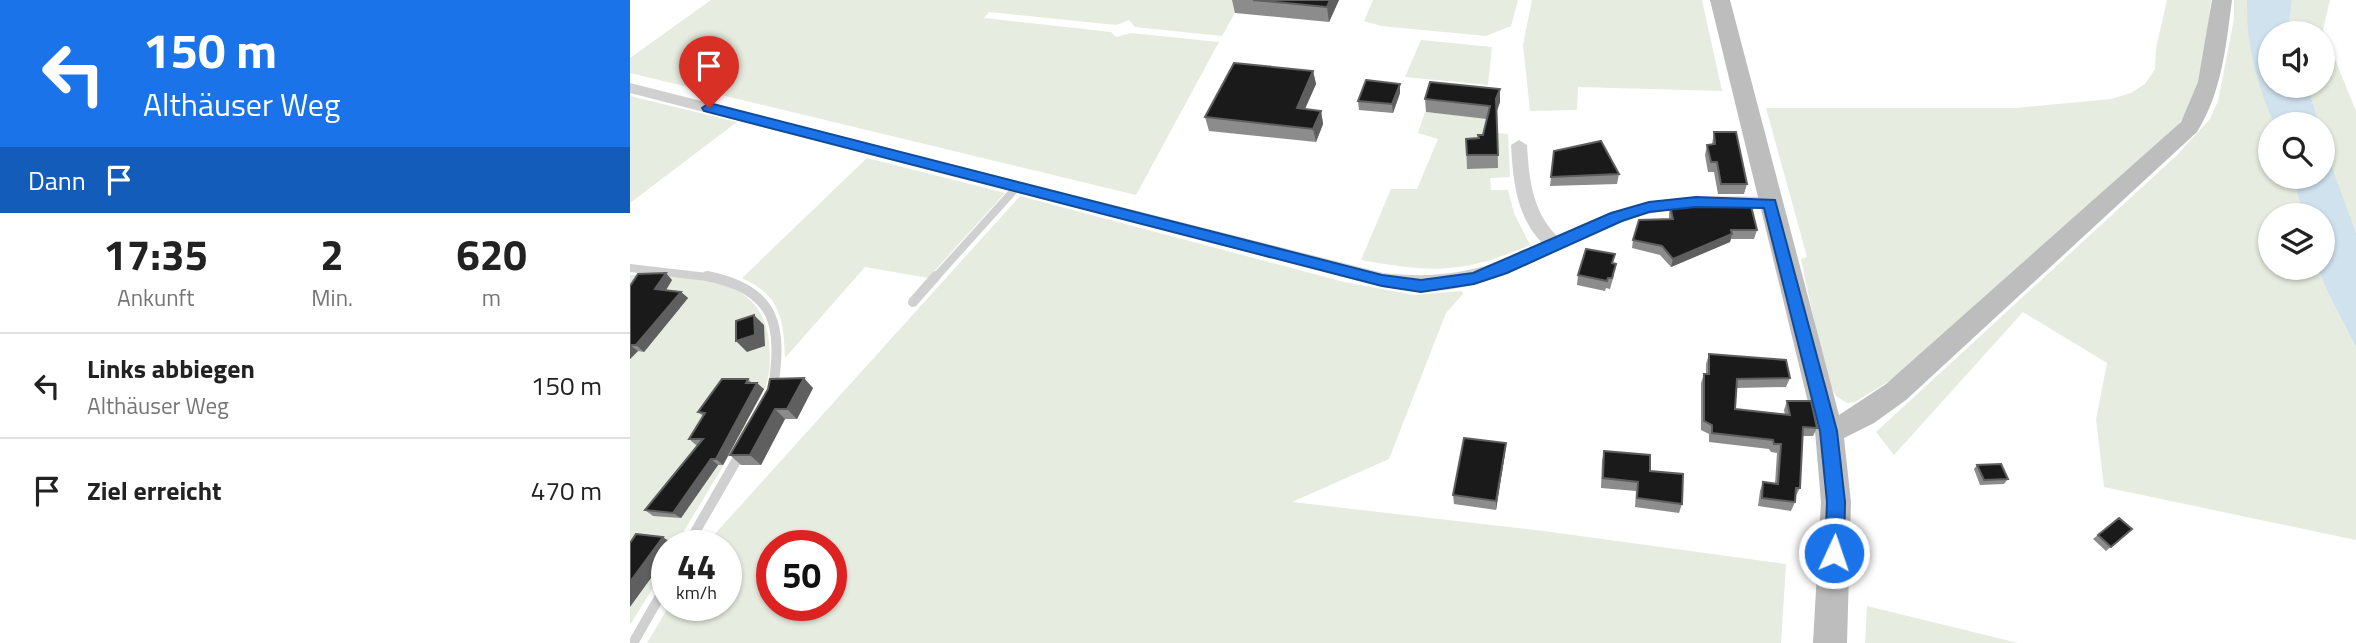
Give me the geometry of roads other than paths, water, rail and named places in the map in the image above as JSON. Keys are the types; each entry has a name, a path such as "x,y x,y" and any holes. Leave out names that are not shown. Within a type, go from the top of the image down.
{"main road":[{"path":"1720,0 1829,431 1836,502 1830,643"},
{"path":"1829,431 1869,413 1896,392 2189,127 2205,100 2214,64 2222,0"}],"street":[{"path":"630,88 1371,278 1411,285 1441,285 1474,279 1523,261 1616,217 1649,207 1696,202 1770,203"},
{"path":"1519,145 1523,197 1537,227 1555,245"}],"lane":[{"path":"913,302 1017,187"},
{"path":"630,268 702,275 755,293 773,318 776,333 777,370 771,395"},
{"path":"696,530 749,438"},
{"path":"633,643 651,612"}],"water":[{"path":"2247,0 2292,0 2289,21 2258,21 2258,79 2248,33"},
{"path":"2264,98 2311,98 2316,112 2269,112"},
{"path":"2335,176 2356,233 2356,347 2323,280 2335,280 2335,203 2300,203 2296,189 2335,189"}]}
